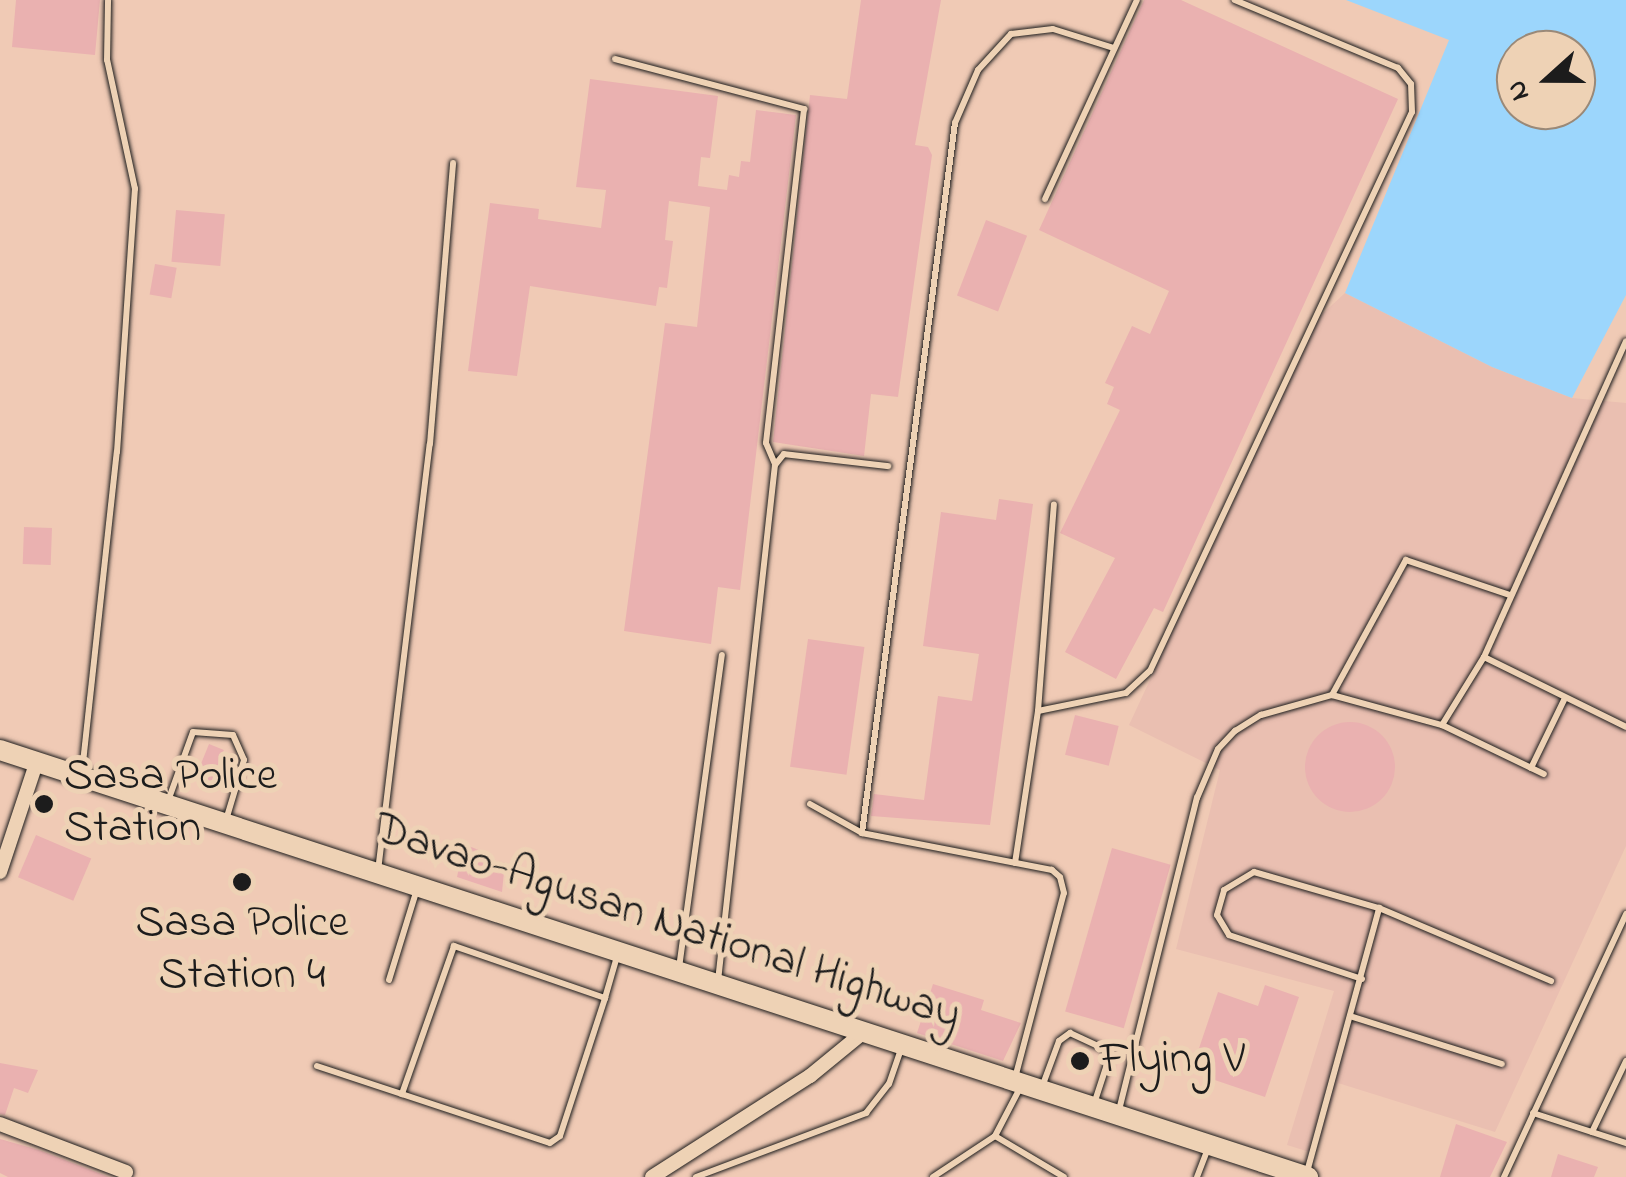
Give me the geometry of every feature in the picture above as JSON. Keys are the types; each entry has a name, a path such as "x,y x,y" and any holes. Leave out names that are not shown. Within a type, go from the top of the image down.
{"main road":[{"name":"Davao-Agusan National Highway","path":"0,750 1095,1103 1307,1177"}],"street":[{"path":"0,872 37,761"},
{"path":"652,1177 810,1076 865,1031"},
{"path":"0,1124 126,1172"}],"lane":[{"path":"82,775 118,452 136,190 107,60 108,0"},
{"path":"1045,199 1137,0"},
{"path":"1038,712 1126,694 1150,671 1412,112 1411,84 1398,68 1235,0"},
{"path":"862,832 955,123 978,70 1011,34 1053,29 1114,48"},
{"path":"616,60 804,109 766,443 775,465 718,982"},
{"path":"378,872 430,444 453,163"},
{"path":"1442,724 1484,657 1626,341"},
{"path":"775,465 784,454 888,466"},
{"path":"1016,864 1038,712 1054,504"},
{"path":"1332,694 1406,560 1510,594"},
{"path":"679,970 722,655"},
{"path":"1484,657 1564,700 1626,727"},
{"path":"1118,1112 1208,769 1226,739 1248,722 1332,694 1442,724 1544,774"},
{"path":"1531,768 1564,700"},
{"path":"168,802 193,732 233,735 244,760 226,821"},
{"path":"810,804 862,832 1052,870 1064,893 1027,1082"},
{"path":"1362,979 1229,935 1218,904 1232,881 1254,872 1379,908 1551,981"},
{"path":"389,980 418,886"},
{"path":"1307,1177 1353,1018 1379,908"},
{"path":"1504,1177 1626,914"},
{"path":"402,1094 454,946 605,998"},
{"path":"318,1066 555,1141 618,952"},
{"path":"1353,1018 1502,1064"},
{"path":"933,1177 996,1136 1027,1082 1070,1033 1112,1052 1095,1103"},
{"path":"696,1177 866,1112 889,1084 903,1043"},
{"path":"1592,1132 1626,1061"},
{"path":"1533,1113 1626,1143"},
{"path":"996,1136 1064,1177"},
{"path":"1197,1177 1211,1144"}],"shaded area":[{"path":"1345,293 1492,367 1572,398 1626,403 1626,846 1495,1132 1338,1083 1316,1154 1287,1145 1334,991 1176,949 1220,770 1129,725 1319,317"}],"water":[{"path":"1346,0 1626,0 1626,295 1572,398 1492,367 1345,293 1449,40"}],"building":[{"path":"16,0 100,0 95,55 12,47"},
{"path":"861,0 941,0 915,145 928,147 932,155 898,397 871,394 864,456 773,442 810,95 847,99"},
{"path":"1144,0 1181,0 1398,99 1163,612 1154,608 1116,679 1065,652 1115,558 1060,533 1120,410 1107,404 1114,387 1105,383 1132,326 1150,334 1169,291 1039,230"},
{"path":"590,79 718,96 710,158 701,157 698,186 727,190 729,175 739,177 741,161 750,162 756,110 796,115 740,590 718,587 711,644 624,631 665,323 697,327 710,207 669,201 665,240 673,241 667,288 659,287 656,306 530,286 517,376 468,371 490,203 539,209 538,219 601,228 606,190 576,187"},
{"path":"176,210 225,214 220,266 171,262"},
{"path":"986,220 1027,236 998,311 957,296"},
{"path":"155,264 177,268 171,298 150,295"},
{"path":"999,499 1033,504 990,825 871,816 874,794 924,800 938,696 972,701 979,654 923,646 941,512 996,520"},
{"path":"24,527 52,528 51,565 23,564"},
{"path":"808,639 864,647 846,775 790,767"},
{"path":"1075,715 1119,726 1109,766 1065,755"},
{"path":"1350,722 1367,725 1382,735 1392,750 1392,784 1382,799 1367,809 1350,812 1333,809 1318,799 1308,784 1305,767 1308,750 1318,735 1333,725"},
{"path":"209,744 224,750 209,786 194,780"},
{"path":"36,835 91,858 73,901 18,877"},
{"path":"464,844 486,853 485,861 505,862 502,892 457,877"},
{"path":"1112,848 1171,865 1124,1028 1065,1011"},
{"path":"933,984 984,1000 981,1010 1021,1023 1003,1061 917,1033"},
{"path":"1265,985 1299,997 1265,1097 1191,1072 1218,992 1258,1006"},
{"path":"0,1063 38,1070 28,1093 14,1088 5,1115 0,1114"},
{"path":"1456,1124 1507,1142 1490,1177 1440,1177"},
{"path":"0,1139 109,1177 8,1177 0,1173"},
{"path":"1558,1154 1598,1167 1594,1177 1551,1177"}],"place":[{"name":"Sasa Police Station","path":"44,804"},
{"name":"Sasa Police Station 4","path":"242,882"},
{"name":"Flying V","path":"1080,1061"}]}
